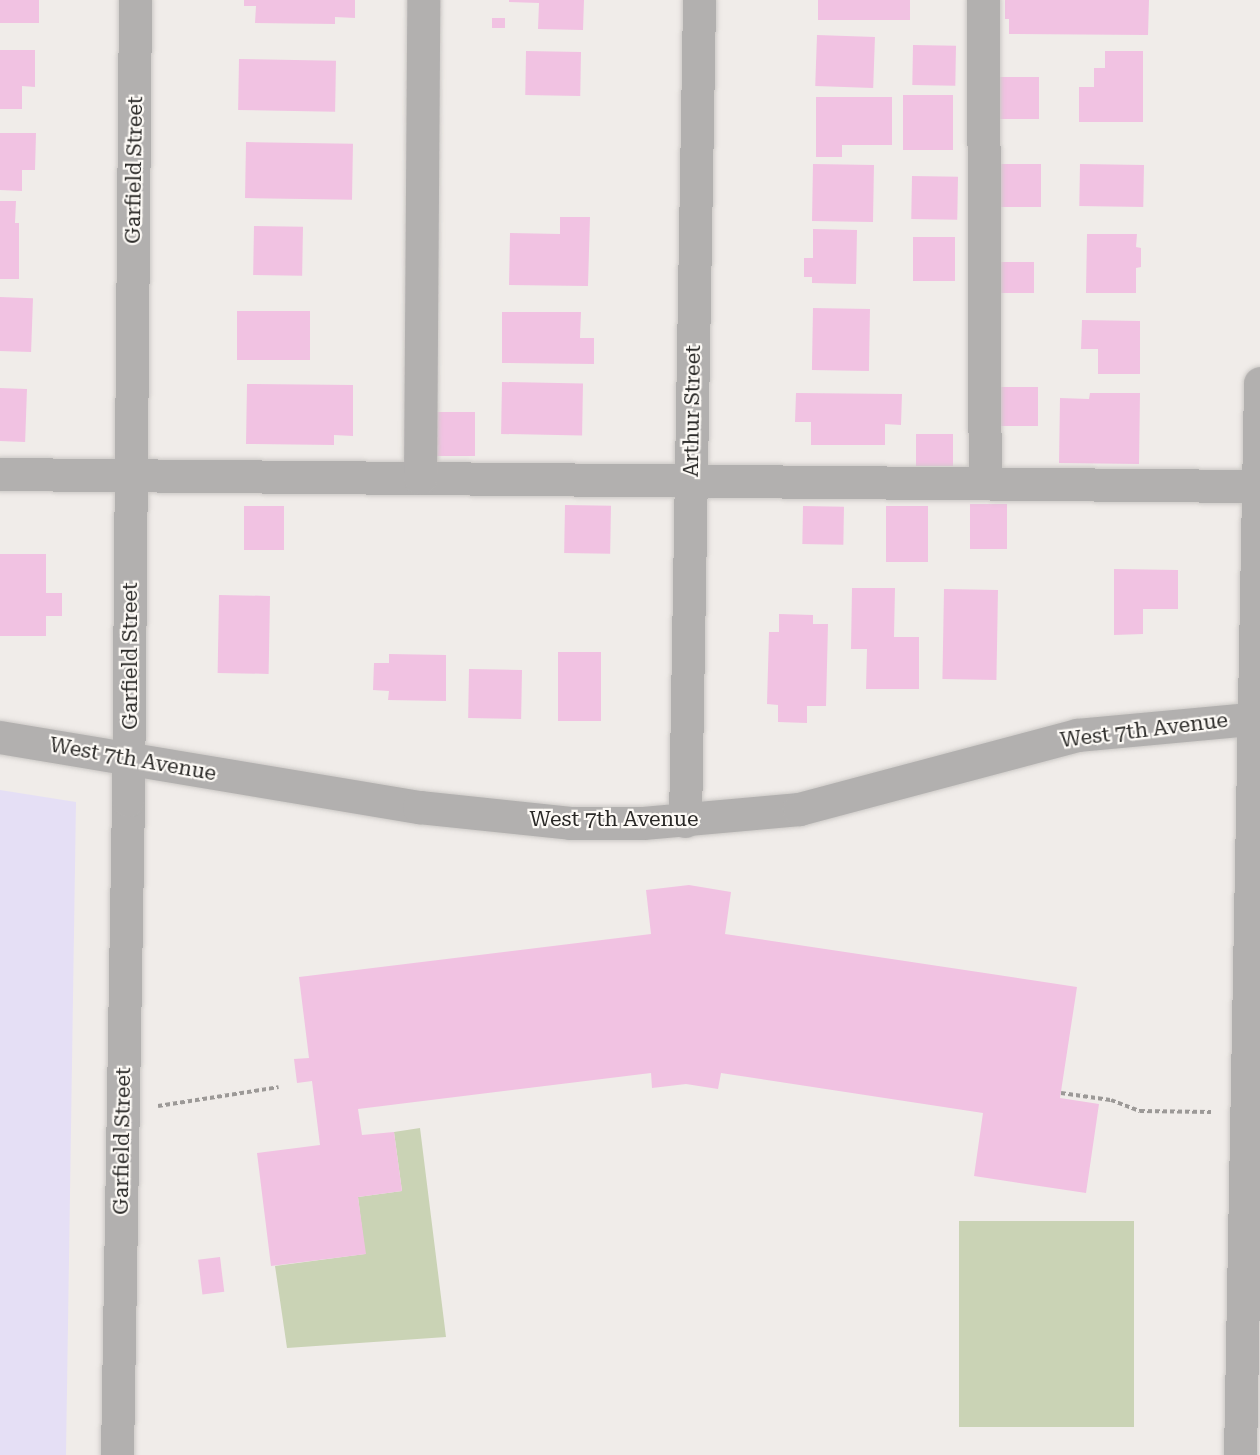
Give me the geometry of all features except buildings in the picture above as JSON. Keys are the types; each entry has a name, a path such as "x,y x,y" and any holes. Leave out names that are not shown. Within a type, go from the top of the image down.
{"street":[{"name":"Garfield Street","path":"117,1455 129,758 135,0"},
{"path":"420,478 423,0"},
{"name":"Arthur Street","path":"684,821 699,0"},
{"path":"983,0 984,483"},
{"path":"1239,1455 1257,717 1260,383"},
{"path":"0,474 1259,486"},
{"name":"West 7th Avenue","path":"0,737 358,798 497,818 570,823 684,821 799,809 1077,735 1257,717"}],"path":[{"path":"155,1106 279,1088"},
{"path":"1061,1093 1111,1100 1140,1111 1218,1113"}],"shaded area":[{"path":"0,790 76,802 66,1455 0,1455"}],"green space":[{"path":"420,1128 446,1337 287,1348 275,1266 365,1254 358,1197 402,1191 394,1132"},
{"path":"959,1221 1134,1221 1134,1427 959,1427"}]}
